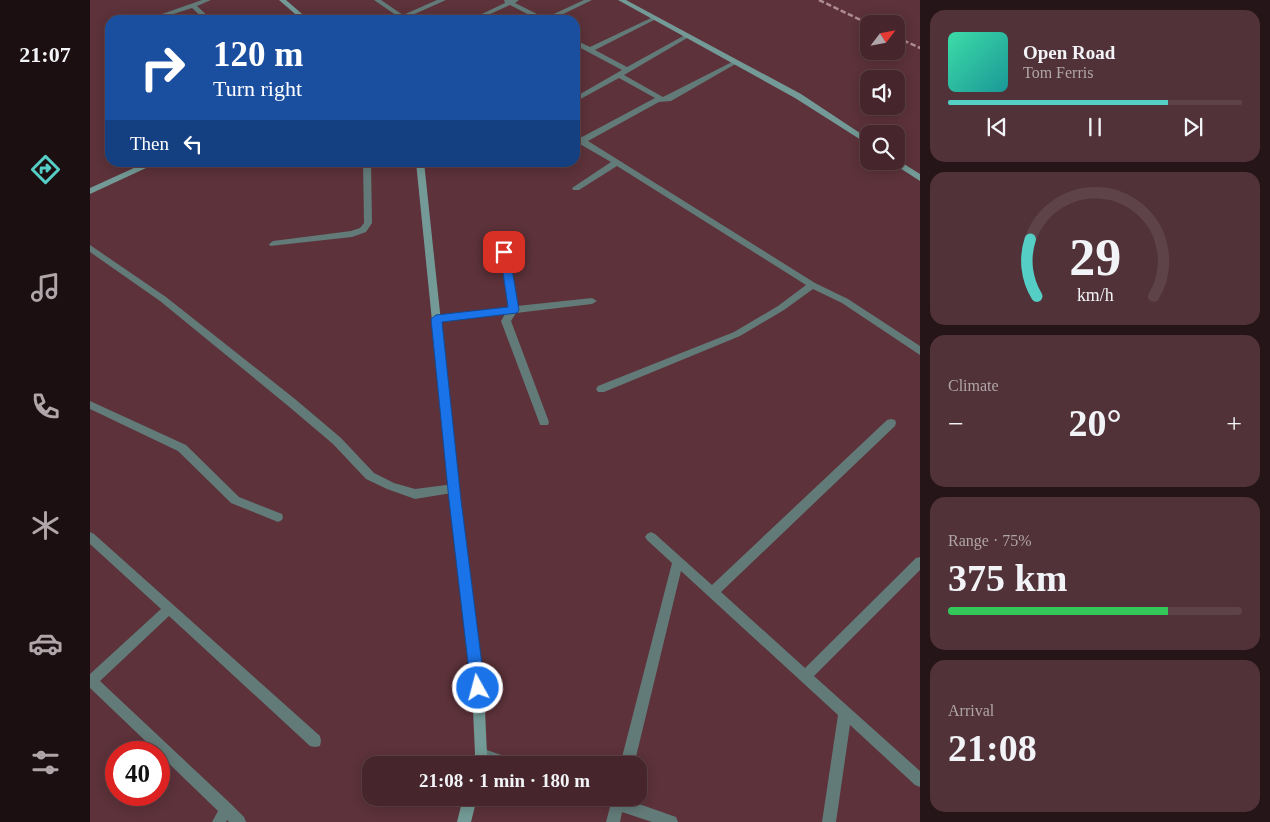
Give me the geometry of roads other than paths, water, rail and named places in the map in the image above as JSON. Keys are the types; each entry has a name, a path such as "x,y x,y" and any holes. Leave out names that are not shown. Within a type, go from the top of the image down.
{"street":[{"path":"163,15 208,0"},
{"path":"282,0 300,15"},
{"path":"377,0 399,15"},
{"path":"413,15 443,0"},
{"path":"556,15 589,0"},
{"path":"622,0 798,96 860,138"},
{"path":"482,15 511,1 536,15"},
{"path":"193,5 204,15"},
{"path":"590,50 655,18"},
{"path":"580,97 688,36"},
{"path":"580,45 627,70"},
{"path":"580,137 657,100 668,99 736,62"},
{"path":"619,75 663,100"},
{"path":"580,139 812,285 845,301 920,351"},
{"path":"576,188 616,163"},
{"path":"90,192 144,167"},
{"path":"273,244 352,234 363,230 368,223 367,167"},
{"path":"421,167 454,489 478,688 479,756"},
{"path":"905,168 920,178"},
{"path":"90,248 163,299 291,402 336,441 370,476 415,494 454,489"},
{"path":"504,252 513,310 506,322 544,422"},
{"path":"601,389 737,334 781,308 812,285"},
{"path":"436,319 592,301"},
{"path":"90,405 182,448 236,500 278,517"},
{"path":"713,592 891,423"},
{"path":"90,537 315,741"},
{"path":"651,537 920,780"},
{"path":"629,756 678,560"},
{"path":"805,677 920,562"},
{"path":"169,609 90,681 239,822"},
{"path":"829,822 845,713"},
{"path":"464,822 468,806"},
{"path":"612,822 617,806"},
{"path":"633,806 671,822"},
{"path":"219,822 226,809"}],"railway":[{"path":"819,0 860,20"},
{"path":"905,41 920,48"}]}
